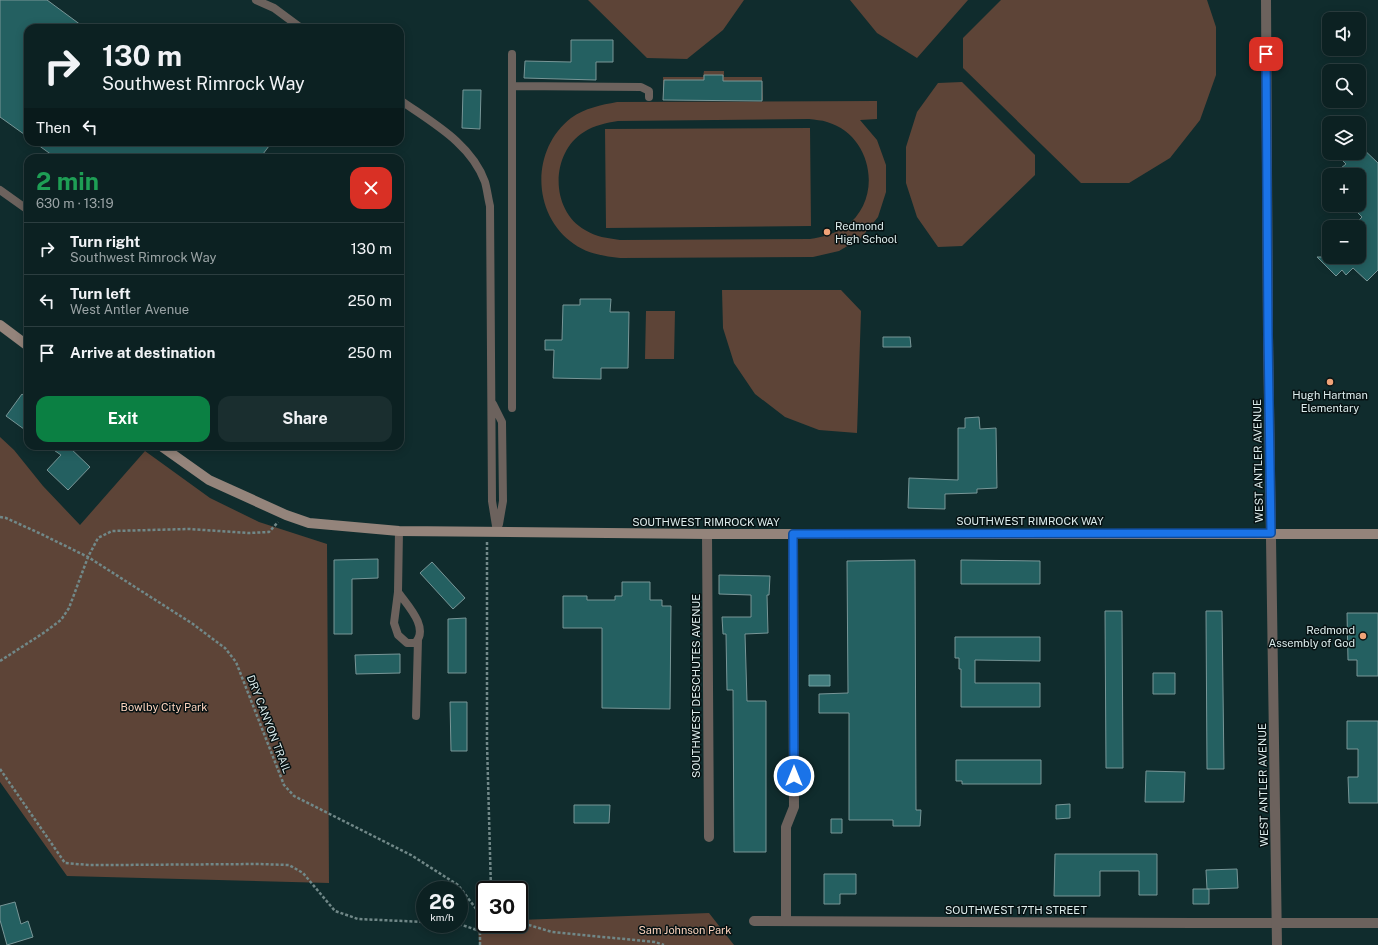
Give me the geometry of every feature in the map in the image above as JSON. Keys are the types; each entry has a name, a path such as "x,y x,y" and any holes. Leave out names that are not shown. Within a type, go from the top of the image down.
{"main road":[{"path":"0,325 24,343"},
{"name":"SOUTHWEST RIMROCK WAY","path":"167,450 209,480 286,515 309,523 399,531 707,534 1378,534"}],"street":[{"name":"WEST ANTLER AVENUE","path":"1266,0 1268,327 1277,945"},
{"name":"SOUTHWEST DESCHUTES AVENUE","path":"707,534 709,837"},
{"path":"786,921 786,826 794,807 793,534"},
{"name":"SOUTHWEST 17TH STREET","path":"754,921 1378,923"}],"lane":[{"path":"256,0 274,8 296,24"},
{"path":"512,54 512,408"},
{"path":"512,86 641,87 649,91 650,97"},
{"path":"404,103 457,142 474,160 485,182 490,206 492,532"},
{"path":"0,190 24,207"},
{"path":"399,531 398,592 394,623 398,635 407,643 415,643 418,639"},
{"path":"398,592 418,620 420,630 418,639 416,716"}],"path":[{"path":"0,662 46,632 61,620 69,608 88,557 98,538 112,531 189,529 249,533 269,532 286,515"},
{"name":"DRY CANYON TRAIL","path":"0,517 6,518 39,532 88,557 193,624 225,648 236,662 284,785 294,796 411,855 458,885 476,909"},
{"path":"491,881 487,743 492,532"},
{"path":"0,769 65,862 88,865 289,865 303,873 335,911 358,919 416,922"},
{"path":"528,925 552,932 655,942 664,945"},
{"path":"480,933 480,945"}],"green space":[{"path":"588,0 744,0 723,30 687,59 647,58"},
{"path":"850,0 968,0 917,58 877,33"},
{"path":"1001,0 1207,0 1216,27 1216,75 1200,120 1170,158 1129,183 1081,183 963,68 963,38"},
{"path":"704,71 724,71 724,77 762,77 763,100 663,100 663,77 703,77"},
{"path":"962,82 1035,155 1035,175 962,246 938,247 917,217 906,183 906,147 917,112 938,83"},
{"path":"877,101 877,119 860,120 877,140 886,165 886,192 878,217 861,238 839,251 813,257 620,258 585,250 574,244 560,232 550,217 544,200 541,182 543,164 548,147 558,131 571,118 587,109 617,102","holes":["809,119 825,121 843,129 855,140 863,154 868,169 869,185 865,201 857,215 845,227 828,235 810,239 620,240 606,238 597,236 585,230 574,221 565,209 560,196 560,167 565,153 573,141 584,132 601,125 618,121"]},
{"path":"810,128 811,226 606,228 605,129"},
{"path":"722,290 841,290 861,311 857,433 819,430 785,417 755,394 734,363 723,328"},
{"path":"646,311 675,311 674,359 645,359"},
{"name":"Bowlby City Park","path":"0,437 14,450 43,486 80,525 145,451 210,498 259,522 327,544 329,883 67,876 0,782"},
{"name":"Sam Johnson Park","path":"709,913 734,945 479,945 478,933 528,933 528,920"}],"water":[{"path":"809,675 830,675 830,686 809,686"}],"building":[{"path":"0,0 47,0 80,24 24,24 24,134 0,117"},
{"path":"571,40 613,40 613,62 596,62 596,80 524,78 525,61 571,62"},
{"path":"704,75 723,75 723,81 762,81 762,101 663,100 664,80 704,80"},
{"path":"463,90 481,90 480,129 462,128"},
{"path":"40,146 269,146 263,154 50,154"},
{"path":"1366,152 1378,163 1378,270 1367,281 1353,268 1346,275 1342,270 1336,276 1324,264 1366,264 1366,220 1359,220 1362,217 1357,212 1366,212 1366,168 1341,168 1346,164 1342,160 1366,160"},
{"path":"1317,257 1322,257 1322,262"},
{"path":"580,299 611,299 610,312 629,312 628,368 601,368 601,379 553,378 554,350 545,350 545,340 562,340 563,305 580,305"},
{"path":"883,337 910,337 911,347 883,347"},
{"path":"22,394 24,396 24,429 6,416"},
{"path":"979,417 980,429 996,428 997,488 977,489 977,493 945,494 945,509 908,508 909,478 958,480 958,428 965,428 965,418"},
{"path":"54,450 72,450 90,467 68,490 47,470 61,455"},
{"path":"378,559 378,578 352,579 352,634 334,634 334,560"},
{"path":"915,560 916,810 921,810 920,826 893,826 893,820 849,820 849,713 819,713 819,694 848,693 847,561"},
{"path":"961,560 1040,561 1040,584 961,584"},
{"path":"432,562 465,598 453,609 420,573"},
{"path":"719,575 770,576 769,595 767,595 768,633 745,634 747,701 766,701 766,852 734,852 733,690 727,690 726,634 723,634 722,617 751,617 751,595 719,594"},
{"path":"622,582 650,582 650,600 662,600 662,606 671,606 670,709 602,708 602,628 563,628 563,596 587,596 587,600 615,600 615,596 622,596"},
{"path":"1105,611 1122,611 1123,768 1106,768"},
{"path":"1206,611 1222,611 1224,769 1207,769"},
{"name":"Redmond Assembly of God","path":"1347,613 1378,613 1378,676 1357,676 1357,660 1348,660"},
{"path":"466,618 466,673 448,673 448,619"},
{"path":"955,637 1040,637 1040,661 975,660 975,683 1040,683 1040,707 961,707 961,669 959,669 959,658 955,658"},
{"path":"400,654 400,673 356,674 355,655"},
{"path":"1153,673 1175,673 1175,694 1153,694"},
{"path":"450,702 467,702 467,751 451,751"},
{"path":"1347,721 1378,721 1378,803 1349,803 1348,777 1358,777 1358,749 1347,749"},
{"path":"956,760 1041,760 1041,784 962,784 962,781 956,781"},
{"path":"1146,771 1185,772 1184,802 1145,802"},
{"path":"1070,804 1070,818 1056,819 1056,805"},
{"path":"574,805 610,805 609,823 574,823"},
{"path":"831,819 842,819 842,833 831,833"},
{"path":"1055,854 1157,854 1157,895 1139,895 1139,871 1100,871 1100,896 1054,896"},
{"path":"1237,869 1238,888 1207,889 1206,870"},
{"path":"824,874 856,874 856,894 840,894 840,904 824,904"},
{"path":"1193,889 1209,889 1209,904 1193,904"},
{"path":"15,902 21,924 28,921 33,937 7,945 0,920 0,906"}],"place":[{"name":"Redmond High School","path":"827,232"},
{"name":"Hugh Hartman Elementary","path":"1330,382"},
{"name":"Redmond Assembly of God","path":"1363,636"}],"route":[{"path":"794,776 793,534 1271,533 1266,54"}]}
